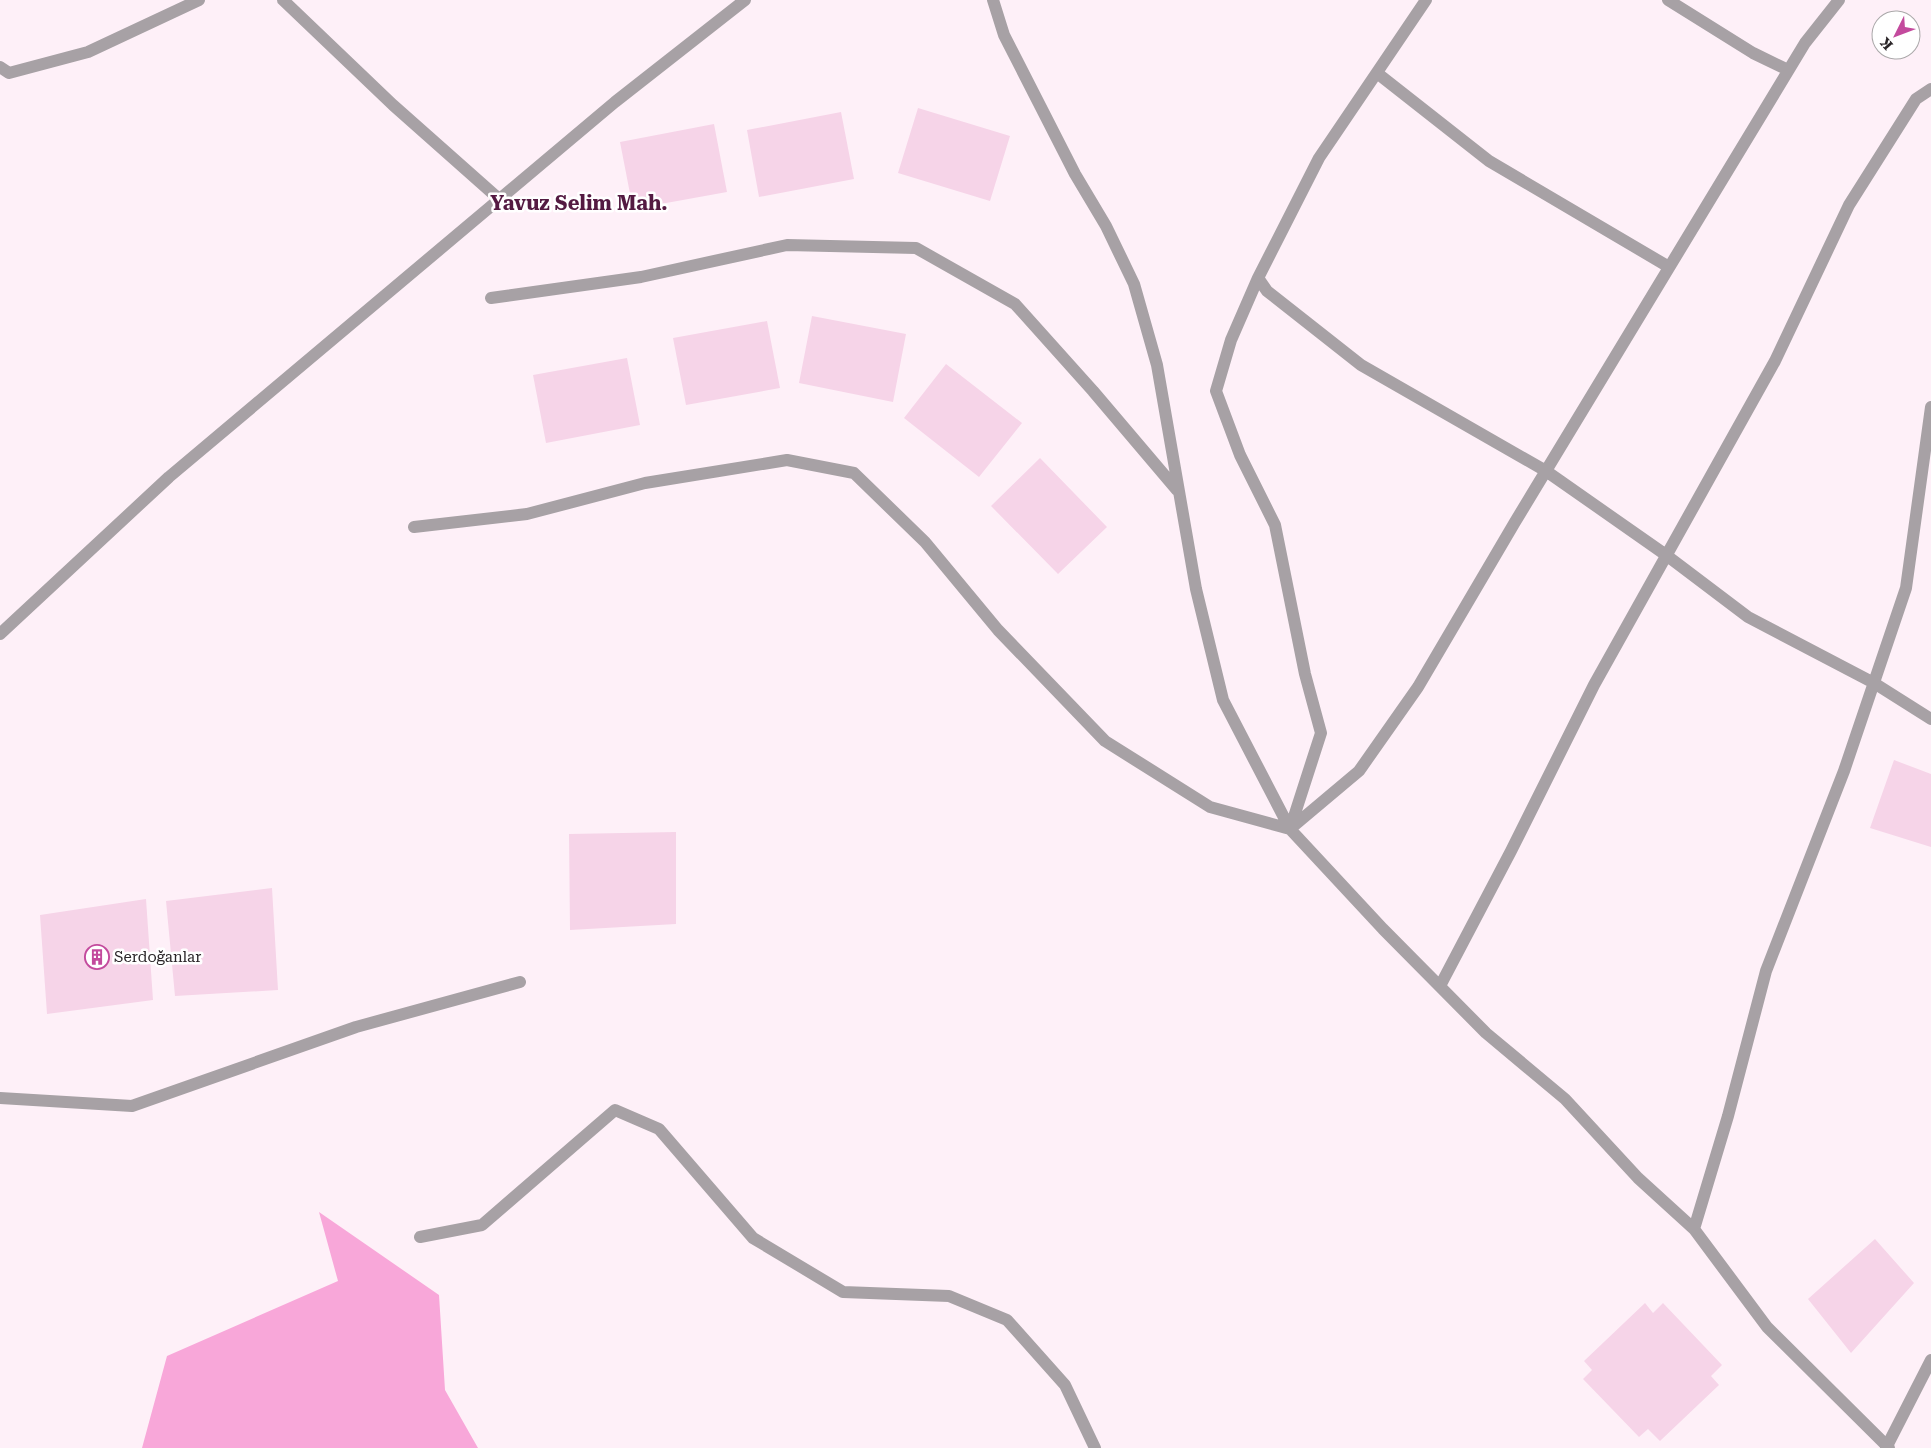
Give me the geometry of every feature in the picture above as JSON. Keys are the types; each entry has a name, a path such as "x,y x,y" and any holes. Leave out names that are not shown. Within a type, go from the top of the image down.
{"street":[{"path":"0,67 9,73 88,52 199,0"},
{"path":"283,0 392,105 500,199"},
{"path":"0,634 169,477 615,102 745,0"},
{"path":"994,0 1004,35 1075,174 1106,226 1134,284 1157,365 1196,589 1223,700 1290,829 1486,1033 1565,1099 1638,1178 1694,1229 1767,1327 1887,1447 1931,1360"},
{"path":"1290,829 1321,733 1303,664 1275,525 1240,455 1216,391 1231,340 1258,278 1319,158 1426,0"},
{"path":"1668,0 1753,52 1788,70"},
{"path":"1290,829 1358,771 1418,687 1788,70 1805,43 1838,0"},
{"path":"1377,73 1490,161 1669,267"},
{"path":"1440,986 1511,852 1594,685 1776,361 1849,205 1916,99 1931,89"},
{"path":"491,298 641,277 787,245 916,248 1015,304 1093,391 1178,491"},
{"path":"1258,278 1267,291 1361,364 1546,472 1666,555 1748,617 1874,683 1931,719"},
{"path":"1694,1229 1728,1116 1766,971 1844,771 1906,588 1931,407"},
{"path":"414,527 527,514 645,483 787,460 854,473 925,542 998,630 1105,741 1210,806 1290,829"},
{"path":"0,1098 132,1106 356,1027 520,982"},
{"path":"420,1236 482,1226 615,1110 660,1129 753,1238 843,1292 949,1296 1007,1320 1065,1385 1095,1448"}],"shaded area":[{"path":"319,1212 439,1295 445,1390 478,1448 142,1448 167,1356 338,1281"}],"building":[{"path":"918,108 1010,136 990,201 898,173"},
{"path":"841,112 854,179 759,197 747,130"},
{"path":"714,124 727,192 633,209 620,142"},
{"path":"812,316 906,334 893,402 799,383"},
{"path":"767,321 780,388 686,405 673,338"},
{"path":"627,358 640,425 546,443 533,375"},
{"path":"946,364 1022,423 979,477 904,418"},
{"path":"1040,458 1107,527 1058,574 991,506"},
{"path":"1894,760 1931,774 1931,847 1870,828"},
{"path":"676,832 676,924 570,930 569,834"},
{"name":"Serdoğanlar","path":"272,888 278,990 175,996 166,901"},
{"name":"Serdoğanlar","path":"146,899 153,1000 47,1014 40,915"},
{"path":"1875,1239 1914,1283 1851,1353 1808,1299"},
{"path":"1645,1303 1653,1313 1663,1303 1722,1365 1711,1376 1719,1385 1660,1441 1648,1429 1639,1437 1583,1379 1592,1370 1584,1361"}],"place":[{"name":"Serdoğanlar","path":"97,957"}],"district":[{"name":"Yavuz Selim Mah.","path":"579,203"}]}
